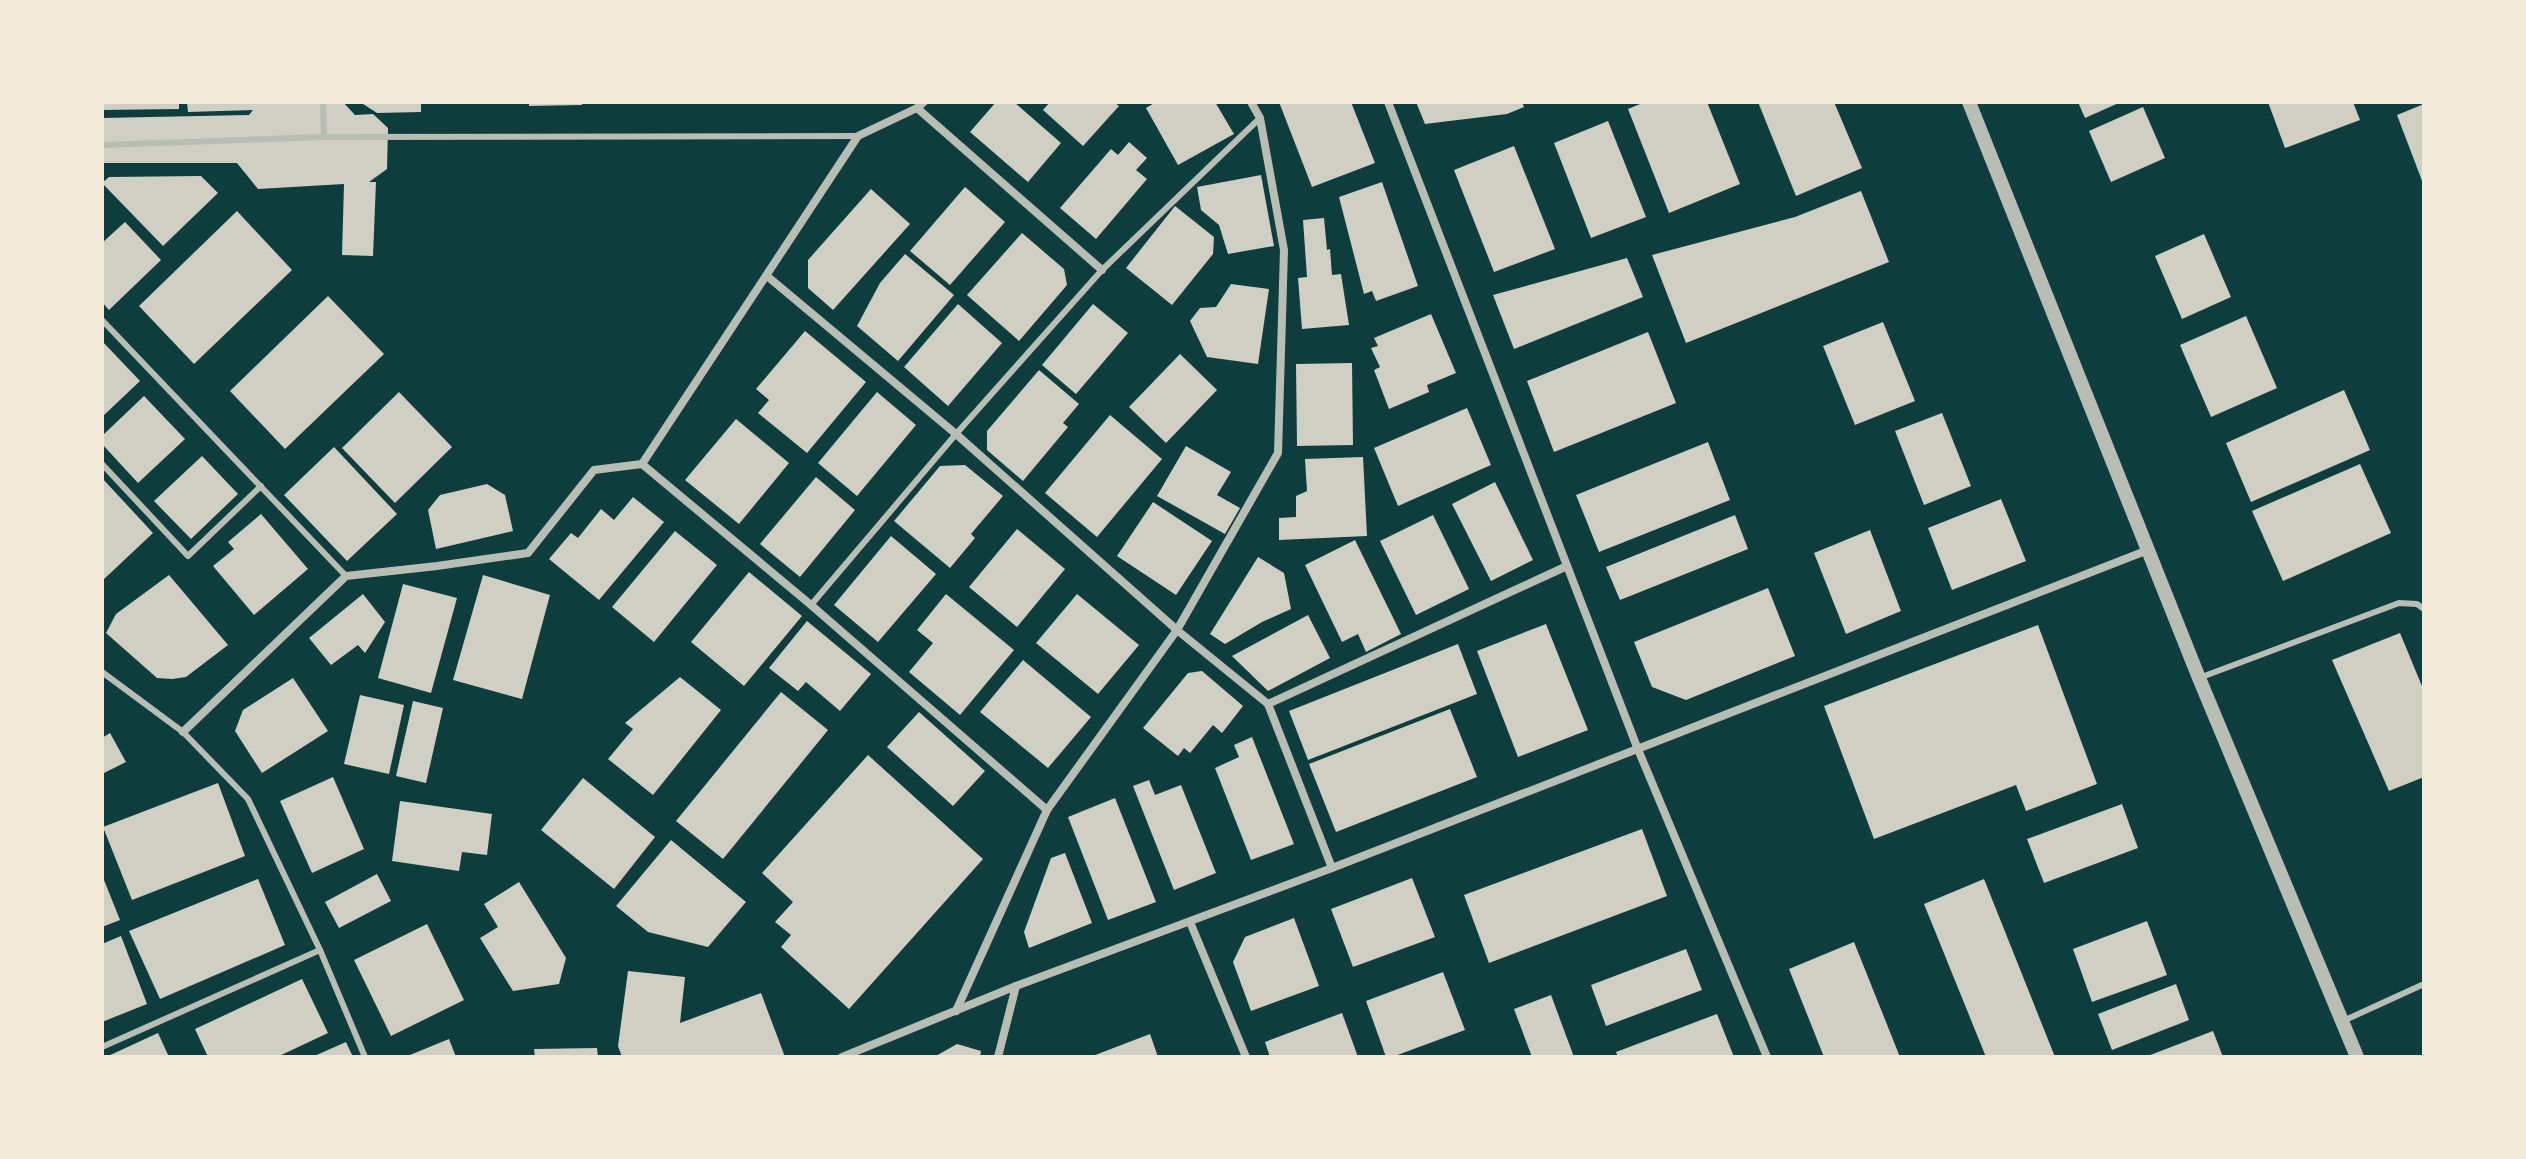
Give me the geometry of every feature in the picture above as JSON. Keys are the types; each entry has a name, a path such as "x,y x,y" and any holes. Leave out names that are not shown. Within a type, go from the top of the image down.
{"street":[{"path":"956,1011 1047,810 1177,630 1278,453 1284,250 1260,118 1251,102"},
{"path":"1388,102 1637,747 1767,1057"},
{"path":"1969,102 2199,678 2357,1057"},
{"path":"642,464 858,136 921,105 1102,270"},
{"path":"767,276 956,434 1177,630 1268,704 1332,868"},
{"path":"183,732 346,576 528,553 594,470 642,464 811,605 1047,810"},
{"path":"842,1057 1016,986 1332,868 2148,550"},
{"path":"1268,704 1567,566"},
{"path":"1190,922 1246,1057"},
{"path":"998,1057 1016,986"}],"lane":[{"path":"323,102 324,137"},
{"path":"811,605 956,434 1102,270 1260,118"},
{"path":"102,145 324,137 858,136"},
{"path":"102,320 346,576"},
{"path":"102,464 188,556 261,486"},
{"path":"2199,678 2399,603 2417,604 2424,609"},
{"path":"102,672 183,732 248,799 320,950 365,1057"},
{"path":"102,1047 320,950"},
{"path":"2343,1021 2424,984"}],"building":[{"path":"102,102 179,102 179,109 102,110"},
{"path":"187,102 343,102 355,115 373,114 388,128 387,169 369,182 376,182 373,256 342,255 344,184 258,189 237,163 102,163 102,118 249,115 253,110 188,112"},
{"path":"360,102 421,102 421,112 377,113"},
{"path":"529,102 582,102 582,105 529,106"},
{"path":"996,102 1014,102 1061,143 1028,182 970,132"},
{"path":"1050,102 1114,102 1119,106 1083,146 1043,110"},
{"path":"1156,102 1215,102 1234,134 1178,165 1146,108"},
{"path":"1279,102 1351,102 1375,163 1312,187"},
{"path":"1416,102 1522,102 1524,107 1507,114 1425,124"},
{"path":"1645,102 1707,102 1740,184 1669,213 1628,109"},
{"path":"1758,102 1834,102 1862,168 1796,196"},
{"path":"2078,102 2121,102 2085,118"},
{"path":"2268,102 2353,102 2360,120 2285,148"},
{"path":"2424,104 2424,186 2397,115"},
{"path":"2143,107 2165,158 2111,182 2089,131"},
{"path":"1608,121 1646,217 1591,238 1554,143"},
{"path":"1129,142 1147,158 1136,170 1147,179 1096,239 1060,208 1111,149 1118,155"},
{"path":"1514,146 1555,249 1494,272 1454,170"},
{"path":"1261,175 1274,246 1228,254 1219,225 1201,210 1197,187"},
{"path":"201,176 218,193 163,246 102,183 109,177"},
{"path":"1382,182 1418,286 1376,301 1372,291 1364,294 1339,197"},
{"path":"965,187 1005,222 950,285 910,251"},
{"path":"871,189 910,224 833,310 808,288 808,260"},
{"path":"1861,191 1889,262 1686,343 1652,255 1795,217"},
{"path":"1175,206 1214,237 1213,254 1172,305 1126,268"},
{"path":"237,211 292,270 194,364 139,306"},
{"path":"1324,218 1332,275 1341,274 1349,325 1302,329 1298,278 1307,277 1303,220"},
{"path":"125,222 161,260 109,310 102,302 102,243"},
{"path":"1022,233 1064,269 1067,285 1019,341 967,295"},
{"path":"2204,234 2231,297 2182,319 2155,256"},
{"path":"905,254 954,295 898,361 857,326 880,283"},
{"path":"1627,258 1643,297 1514,349 1493,295"},
{"path":"1231,284 1269,289 1258,364 1207,357 1190,321 1200,308 1216,307"},
{"path":"328,296 384,354 285,449 230,391"},
{"path":"958,304 1002,343 948,406 904,367"},
{"path":"1093,304 1128,333 1076,394 1042,365"},
{"path":"1431,314 1456,373 1427,385 1429,392 1389,409 1374,370 1380,367 1371,348 1378,346 1374,338"},
{"path":"2246,316 2277,388 2211,417 2180,345"},
{"path":"1883,322 1915,401 1855,425 1823,346"},
{"path":"805,331 866,382 807,453 758,413 769,400 756,389"},
{"path":"1648,332 1676,403 1554,452 1527,381"},
{"path":"102,341 140,381 102,417"},
{"path":"1180,354 1217,390 1166,443 1129,407"},
{"path":"1352,363 1353,445 1297,446 1296,364"},
{"path":"1039,370 1079,404 1063,423 1068,427 1023,481 987,450 987,431"},
{"path":"2344,390 2370,450 2251,502 2226,443"},
{"path":"399,392 452,447 395,503 342,448"},
{"path":"877,392 916,425 857,496 818,463"},
{"path":"144,396 185,439 138,483 102,444 102,436"},
{"path":"1467,408 1491,465 1398,506 1374,448"},
{"path":"1942,413 1971,486 1924,505 1895,431"},
{"path":"1110,415 1162,459 1097,537 1045,493"},
{"path":"736,419 789,463 739,524 685,480"},
{"path":"1708,442 1730,500 1599,552 1576,495"},
{"path":"1186,446 1231,472 1217,495 1240,508 1225,534 1157,496"},
{"path":"334,447 397,514 347,561 284,495"},
{"path":"202,456 238,494 191,539 154,501"},
{"path":"1363,457 1367,536 1279,540 1279,518 1296,517 1296,496 1307,491 1305,459"},
{"path":"2360,464 2391,533 2283,581 2252,511"},
{"path":"965,465 1003,496 971,534 975,538 950,568 894,521 940,466"},
{"path":"816,477 855,510 800,577 760,544"},
{"path":"102,478 153,533 102,581"},
{"path":"1495,482 1533,560 1491,581 1452,504"},
{"path":"487,484 505,495 513,531 436,549 428,510 440,495"},
{"path":"633,497 664,522 599,600 549,559 571,533 578,538 601,509 614,520"},
{"path":"2001,499 2026,561 1952,590 1928,528"},
{"path":"1153,502 1212,541 1176,595 1117,556"},
{"path":"261,514 308,569 254,615 213,566 234,549 228,542"},
{"path":"1433,515 1469,589 1416,615 1380,541"},
{"path":"1735,515 1748,549 1620,600 1606,567"},
{"path":"1017,529 1065,569 1017,627 969,587"},
{"path":"1870,530 1901,611 1846,634 1814,553"},
{"path":"675,531 717,565 654,642 612,607"},
{"path":"891,536 936,574 878,642 834,605"},
{"path":"1355,540 1401,634 1366,652 1358,634 1342,642 1305,565"},
{"path":"1258,557 1284,573 1291,609 1225,644 1210,634"},
{"path":"749,572 802,616 744,686 691,642"},
{"path":"169,575 228,645 186,677 172,679 157,678 106,633 116,614"},
{"path":"483,575 550,595 522,699 453,680"},
{"path":"403,584 457,598 431,693 378,678"},
{"path":"1768,588 1795,656 1686,700 1652,687 1634,642"},
{"path":"363,594 385,622 365,653 358,645 331,665 309,638"},
{"path":"946,594 1014,650 960,715 909,672 933,643 917,630"},
{"path":"1077,594 1139,645 1098,694 1036,643"},
{"path":"1308,615 1330,658 1268,691 1232,656"},
{"path":"807,621 871,674 840,711 806,682 798,691 769,668"},
{"path":"1546,624 1588,730 1518,757 1477,651"},
{"path":"2038,625 2097,784 2026,811 2016,785 1874,839 1824,706"},
{"path":"2400,633 2424,691 2424,777 2389,791 2332,660"},
{"path":"1458,644 1477,694 1308,760 1289,711"},
{"path":"1023,660 1091,717 1048,768 980,712"},
{"path":"1202,671 1243,706 1222,733 1213,725 1190,753 1184,748 1178,756 1143,728 1188,673"},
{"path":"680,677 721,710 653,795 608,759 633,729 625,723"},
{"path":"293,678 328,731 262,773 235,731 243,710"},
{"path":"781,692 828,730 723,859 676,821"},
{"path":"360,695 404,705 389,774 344,764"},
{"path":"413,701 443,708 426,783 396,776"},
{"path":"1450,709 1477,777 1336,832 1309,764"},
{"path":"919,712 985,771 953,806 887,747"},
{"path":"110,733 126,762 102,774 102,738"},
{"path":"1252,737 1294,844 1251,860 1215,768 1239,757 1234,745"},
{"path":"868,755 983,859 849,1009 781,947 791,935 775,922 793,902 762,873"},
{"path":"333,777 364,849 312,873 280,801"},
{"path":"583,778 655,837 614,889 541,830"},
{"path":"1149,780 1155,795 1181,785 1216,873 1174,890 1133,786"},
{"path":"218,783 245,856 132,900 103,827"},
{"path":"1115,798 1156,902 1108,920 1068,817"},
{"path":"400,801 492,814 487,855 462,852 459,871 392,861"},
{"path":"2122,804 2138,848 2044,883 2027,839"},
{"path":"1642,829 1667,896 1489,963 1464,895"},
{"path":"671,840 746,902 708,947 648,932 616,906"},
{"path":"1065,853 1092,923 1029,948 1024,932 1051,858"},
{"path":"377,874 391,901 339,928 325,902"},
{"path":"102,875 120,920 102,927"},
{"path":"1412,878 1435,937 1353,967 1331,909"},
{"path":"258,879 285,945 160,999 129,931"},
{"path":"1984,879 2055,1057 1986,1057 1924,904"},
{"path":"519,882 566,958 559,984 513,991 480,938 498,927 484,904"},
{"path":"1294,918 1319,986 1251,1011 1233,962 1245,937"},
{"path":"2147,921 2167,975 2092,1002 2073,949"},
{"path":"427,924 464,1000 391,1036 354,960"},
{"path":"121,936 147,1004 102,1022 102,944"},
{"path":"1854,942 1900,1057 1824,1057 1789,969"},
{"path":"1686,949 1702,990 1606,1026 1591,985"},
{"path":"628,971 685,977 680,1023 761,993 785,1057 622,1057 618,1046"},
{"path":"1443,972 1465,1030 1386,1057 1366,1001"},
{"path":"302,979 328,1033 277,1057 208,1057 195,1029"},
{"path":"2176,984 2189,1020 2112,1050 2098,1014"},
{"path":"1551,995 1574,1057 1532,1057 1514,1009"},
{"path":"1342,1013 1358,1057 1270,1057 1265,1042"},
{"path":"1717,1014 1734,1057 1618,1057 1616,1052"},
{"path":"2213,1031 2223,1057 2145,1057"},
{"path":"158,1033 169,1057 106,1057"},
{"path":"1150,1034 1158,1057 1090,1057"},
{"path":"449,1039 456,1057 405,1057"},
{"path":"346,1042 353,1057 312,1057"},
{"path":"957,1044 981,1051 980,1057 934,1057"},
{"path":"597,1048 598,1057 535,1057 534,1049"}]}
